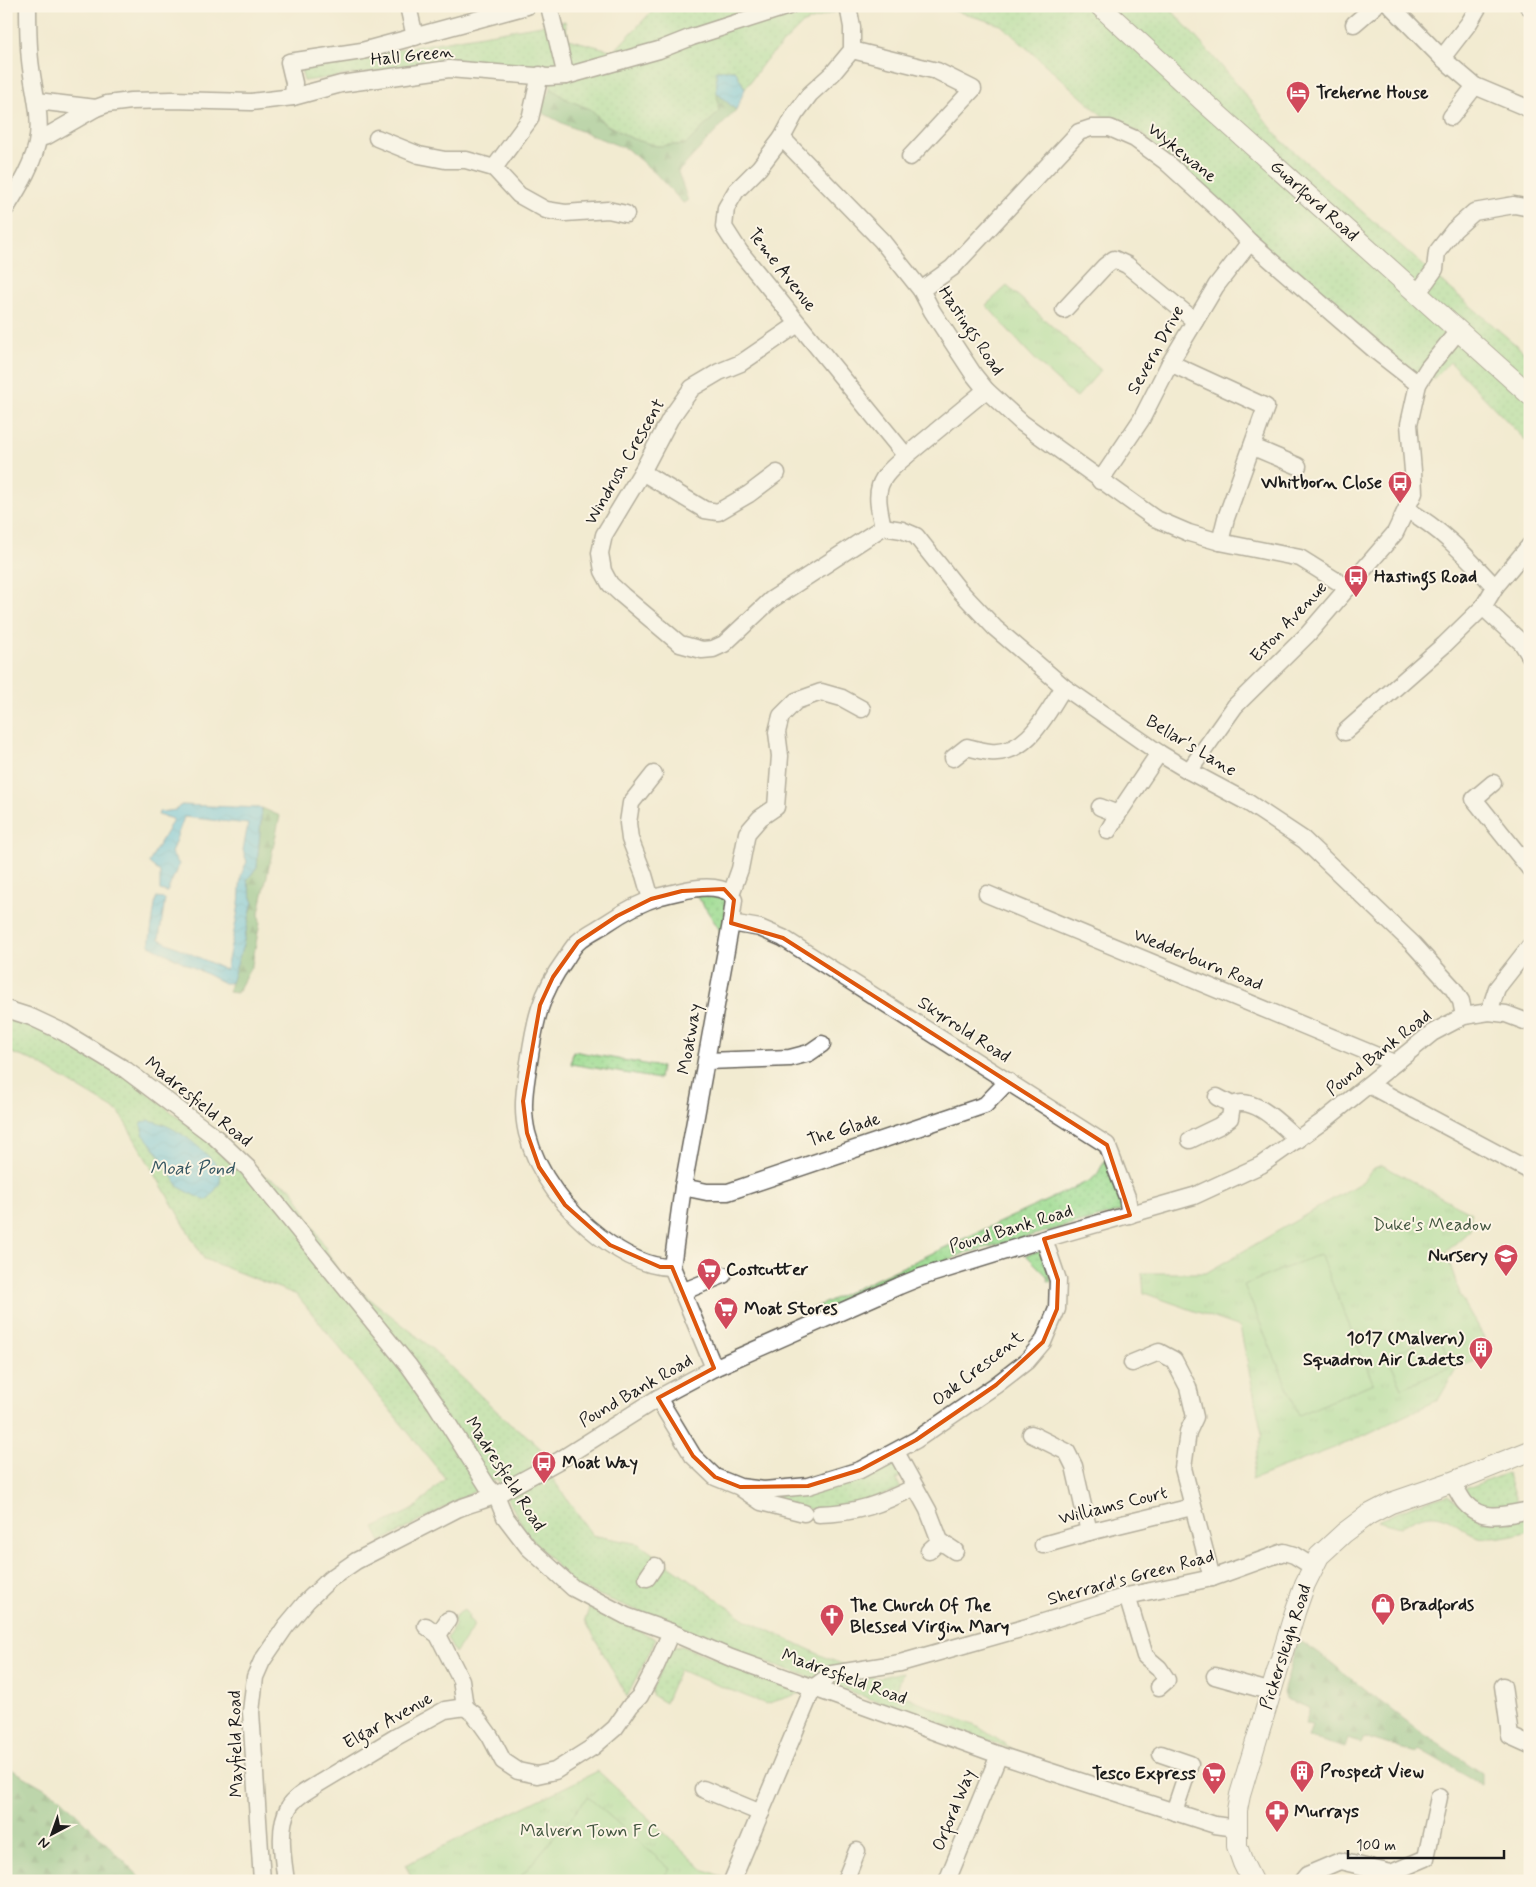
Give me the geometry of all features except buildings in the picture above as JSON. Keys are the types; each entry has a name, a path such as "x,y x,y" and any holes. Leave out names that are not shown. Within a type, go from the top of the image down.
{"main road":[{"name":"Guarlford Road","path":"1100,6 1202,101 1530,395"},
{"name":"Pickersleigh Road","path":"1252,1881 1237,1846 1236,1828 1240,1795 1272,1692 1294,1612 1319,1556 1368,1515 1391,1503 1530,1452"}],"street":[{"path":"6,208 24,179 38,139 37,101 29,52 28,6"},
{"path":"408,6 415,37"},
{"name":"Hall Green","path":"294,97 294,83 289,62 362,51 528,6"},
{"path":"548,6 566,76"},
{"name":"Hall Green","path":"38,139 47,136 96,108 107,104 131,101 252,102 294,97 341,84 449,69 566,76 659,50 692,36 789,6"},
{"path":"848,6 852,27 852,50 937,71 973,89 910,157"},
{"path":"1354,24 1375,6"},
{"path":"1391,6 1442,58 1475,86 1530,109"},
{"path":"1442,58 1469,23 1479,6"},
{"name":"Teme Avenue","path":"852,50 833,73 810,94 795,114 782,138 758,168 736,191 726,208 724,227 740,252 906,456"},
{"path":"494,168 530,119 540,75"},
{"path":"1450,117 1475,86"},
{"name":"Hall Green","path":"37,101 96,108"},
{"name":"Wykewane","path":"921,290 952,268 1080,132 1092,128 1110,128 1135,139 1172,168 1220,211 1250,242 1377,352 1418,384"},
{"path":"377,138 420,155 445,160 466,160 494,168 519,195 546,210 565,213 608,203 626,214"},
{"name":"Hastings Road","path":"782,138 882,241 921,290 952,342 986,390 1022,423 1154,518 1189,533 1220,542 1300,558 1324,571 1348,588"},
{"path":"1417,294 1435,269 1437,252 1454,230 1474,212 1514,205 1530,208"},
{"name":"Severn Drive","path":"1100,480 1141,420 1170,363 1216,286 1250,242"},
{"path":"1064,310 1105,266 1114,259 1127,265 1195,321"},
{"name":"Windrush Crescent","path":"798,324 740,363 719,372 692,388 670,419 642,472 604,535 600,553 603,571 610,584 680,644 702,650 713,649 724,644 771,600 884,527"},
{"name":"Eston Avenue","path":"1189,771 1235,706 1308,634 1395,533 1414,493 1414,471 1409,424 1418,384 1428,368 1458,331"},
{"path":"1170,363 1266,407 1226,518 1220,542"},
{"path":"884,527 879,510 880,481 887,471 986,390"},
{"path":"1253,447 1298,466"},
{"path":"642,472 706,510 718,512 749,494 777,473"},
{"path":"1407,510 1434,527 1478,568 1495,587"},
{"name":"Bellar's Lane","path":"884,527 902,530 916,536 959,590 995,628 1064,686 1159,753 1248,802 1304,840 1413,944 1452,987 1461,1001 1464,1016"},
{"path":"1345,732 1444,645 1483,607 1495,587 1530,545"},
{"path":"1483,607 1522,643 1530,656"},
{"path":"954,758 965,740 992,752 1012,748 1033,734 1064,686"},
{"name":"Moatway","path":"714,1368 672,1267 683,1187 731,923 734,900 731,894 740,870 747,833 760,818 776,807 780,756 777,732 781,716 796,701 821,692 842,698 862,709"},
{"path":"1108,832 1159,753"},
{"path":"651,899 630,840 628,823 631,803 654,774"},
{"path":"1493,783 1474,799 1530,869"},
{"path":"1100,807 1118,814"},
{"path":"672,1267 660,1267 630,1256 610,1245 565,1205 539,1167 527,1133 523,1101 535,1023 540,1005 553,977 578,942 617,916 651,899 682,891 714,888 724,889 731,894"},
{"name":"Wedderburn Road","path":"987,894 1394,1062"},
{"name":"Skyrrold Road","path":"731,923 760,928 783,938 1107,1145 1127,1197 1130,1215"},
{"path":"1488,1012 1497,988 1530,946"},
{"name":"Madresfield Road","path":"6,1009 31,1017 63,1032 126,1070 215,1137 248,1168 409,1366 435,1403 488,1487 496,1495 506,1516 528,1547 573,1588 626,1616 813,1688 999,1755 1215,1826 1236,1828"},
{"name":"Pound Bank Road","path":"496,1495 560,1460 658,1398 714,1368 921,1277 1194,1196 1260,1165 1298,1140 1432,1033 1464,1016 1488,1012 1506,1014 1530,1023"},
{"path":"707,1061 790,1058 809,1053 822,1044"},
{"name":"The Glade","path":"683,1187 707,1192 728,1192 985,1105 1008,1081"},
{"path":"1369,1085 1530,1172"},
{"path":"1217,1097 1232,1105"},
{"path":"1232,1105 1238,1102 1256,1107 1270,1115 1298,1140"},
{"path":"1190,1140 1219,1126 1230,1118 1232,1105"},
{"name":"Oak Crescent","path":"740,1487 764,1490 808,1486 860,1470 916,1440 996,1385 1027,1361 1043,1342 1057,1309 1058,1280 1044,1239"},
{"path":"682,1292 723,1275"},
{"path":"1132,1363 1159,1352 1174,1360 1188,1387 1195,1417 1188,1432 1183,1468 1212,1578"},
{"name":"Oak Crescent","path":"658,1398 693,1456 716,1477 740,1487 761,1502 812,1514 857,1510 878,1504 915,1487"},
{"path":"1031,1434 1066,1452 1074,1466 1089,1532"},
{"path":"896,1452 928,1510 934,1546 955,1551"},
{"path":"1452,1482 1465,1502 1484,1516 1511,1515 1530,1510"},
{"name":"Mayfield Road","path":"262,1881 251,1712 255,1677 262,1661 286,1626 330,1579 356,1561 457,1509 474,1501 496,1495"},
{"name":"Williams Court","path":"1043,1546 1089,1532 1192,1507"},
{"name":"Sherrard's Green Road","path":"813,1688 832,1674 900,1663 1031,1626 1127,1596 1212,1578 1284,1552 1294,1555 1313,1567"},
{"path":"1127,1596 1145,1656 1159,1668 1167,1680 1158,1687"},
{"path":"448,1620 432,1630 461,1680 465,1707 475,1715 490,1736 503,1761 518,1772 537,1775 555,1771 593,1747 615,1728 631,1705 640,1696 670,1632"},
{"path":"1215,1676 1272,1692"},
{"path":"1503,1686 1510,1736 1530,1745"},
{"path":"732,1881 813,1688"},
{"name":"Elgar Avenue","path":"286,1881 282,1833 289,1807 301,1795 396,1737 445,1710 465,1707"},
{"path":"1161,1754 1190,1764 1174,1812"},
{"name":"Orford Way","path":"947,1881 999,1755"},
{"path":"703,1790 761,1814"},
{"path":"1302,1881 1307,1875 1340,1861 1391,1873 1426,1858 1439,1797"},
{"path":"846,1881 857,1851"}],"highlighted area":[{"path":"724,889 734,900 731,923 783,938 1107,1145 1130,1215 1044,1239 1058,1280 1057,1309 1043,1342 996,1385 916,1440 860,1470 808,1486 740,1487 715,1477 693,1456 658,1398 714,1368 672,1267 660,1267 610,1245 565,1205 539,1167 527,1133 523,1101 540,1005 553,977 578,942 617,916 651,899 682,891"}],"green space":[{"path":"657,6 871,6 837,11 804,23 765,61 745,89 735,70 717,70 719,112 686,144 657,146 633,139 604,123 592,110 566,99 551,88 549,71 448,62 304,81 300,66 565,21 568,39 614,51"},
{"path":"939,6 1168,6 1231,77 1281,140 1530,357 1530,445 1450,362 1426,386 1255,237 1141,133 1106,119 1001,25"},
{"path":"551,88 566,99 592,110 604,124 633,139 657,146 686,144 719,112 717,93 736,110 678,172 688,201 683,203 655,173 627,149 568,126 539,111"},
{"path":"1007,286 1101,370 1077,397 1040,365 986,305"},
{"path":"262,808 280,816 259,913 260,922 252,965 237,993 228,992 243,945 253,901 247,880 257,867"},
{"path":"716,893 727,901 723,935 696,894"},
{"path":"6,1015 52,1031 127,1077 239,1165 292,1188 341,1276 428,1345 511,1425 524,1433 550,1457 541,1462 592,1535 639,1544 745,1619 827,1658 876,1678 903,1672 896,1692 980,1728 1014,1750 742,1653 574,1585 527,1534 497,1479 381,1542 374,1528 414,1509 445,1478 297,1295 204,1259 119,1112 34,1061 6,1051"},
{"path":"573,1051 661,1067 659,1079 571,1064"},
{"path":"1106,1158 1123,1211 963,1254 805,1319 805,1312 1089,1181 1097,1175"},
{"name":"Duke's Meadow","path":"1382,1165 1471,1213 1470,1230 1446,1252 1461,1297 1493,1353 1457,1368 1438,1400 1352,1441 1251,1480 1262,1434 1240,1327 1144,1293 1142,1273 1206,1273 1362,1182 1374,1168"},
{"path":"1040,1251 1052,1282 1048,1281 1047,1276 1026,1255"},
{"path":"1320,1254 1373,1383 1299,1415 1244,1285"},
{"path":"1438,1334 1452,1367 1402,1388 1388,1356"},
{"path":"894,1464 902,1476 896,1479 901,1489 835,1510 806,1509 761,1497 842,1484"},
{"path":"1507,1473 1521,1509 1495,1511 1470,1500 1465,1489"},
{"path":"1449,1495 1482,1521 1530,1518 1530,1531 1486,1538 1473,1535 1440,1516 1420,1517 1400,1527 1377,1521 1416,1504"},
{"path":"590,1606 656,1639 627,1697 585,1620"},
{"path":"464,1610 473,1623 473,1628 455,1653 447,1638 456,1624 453,1621 456,1615"},
{"path":"1302,1642 1422,1733 1482,1773 1482,1785 1419,1749 1416,1753 1364,1737 1361,1743 1348,1739 1345,1748 1308,1737 1312,1725 1305,1724 1310,1708 1285,1699 1283,1693 1296,1647"},
{"path":"681,1646 803,1690 801,1693 766,1704 679,1670 665,1703 653,1696 651,1692 669,1651 674,1647"},
{"path":"6,1766 60,1797 144,1881 6,1881"},
{"name":"Malvern Town F C","path":"598,1771 703,1869 725,1878 724,1881 414,1881 405,1865"},
{"path":"588,1797 670,1869 660,1881 517,1881"}],"water":[{"path":"716,70 735,70 745,89 736,110 717,93"},
{"path":"181,805 262,808 257,867 247,880 253,901 243,945 231,983 224,983 149,945 156,898 165,899 159,939 226,970 238,912 241,877 247,862 243,850 248,824 184,817 171,853 179,864 167,892 160,890 160,872 149,863 173,819 158,815 159,812 176,810"},
{"name":"Moat Pond","path":"149,1120 170,1127 188,1139 221,1169 220,1183 208,1200 197,1197 179,1187 156,1150 143,1134 141,1124"}],"place":[{"name":"Treherne House","path":"1298,114"},
{"name":"Whitborn Close","path":"1400,504"},
{"name":"Hastings Road","path":"1356,598"},
{"name":"Nursery","path":"1506,1277"},
{"name":"Costcutter","path":"709,1291"},
{"name":"Moat Stores","path":"726,1330"},
{"name":"1017 (Malvern) Squadron Air Cadets","path":"1481,1370"},
{"name":"Moat Way","path":"544,1484"},
{"name":"Bradfords","path":"1383,1626"},
{"name":"The Church Of The Blessed Virgin Mary","path":"832,1637"},
{"name":"Prospect View","path":"1302,1793"},
{"name":"Tesco Express","path":"1214,1795"},
{"name":"Murrays","path":"1277,1833"}]}
